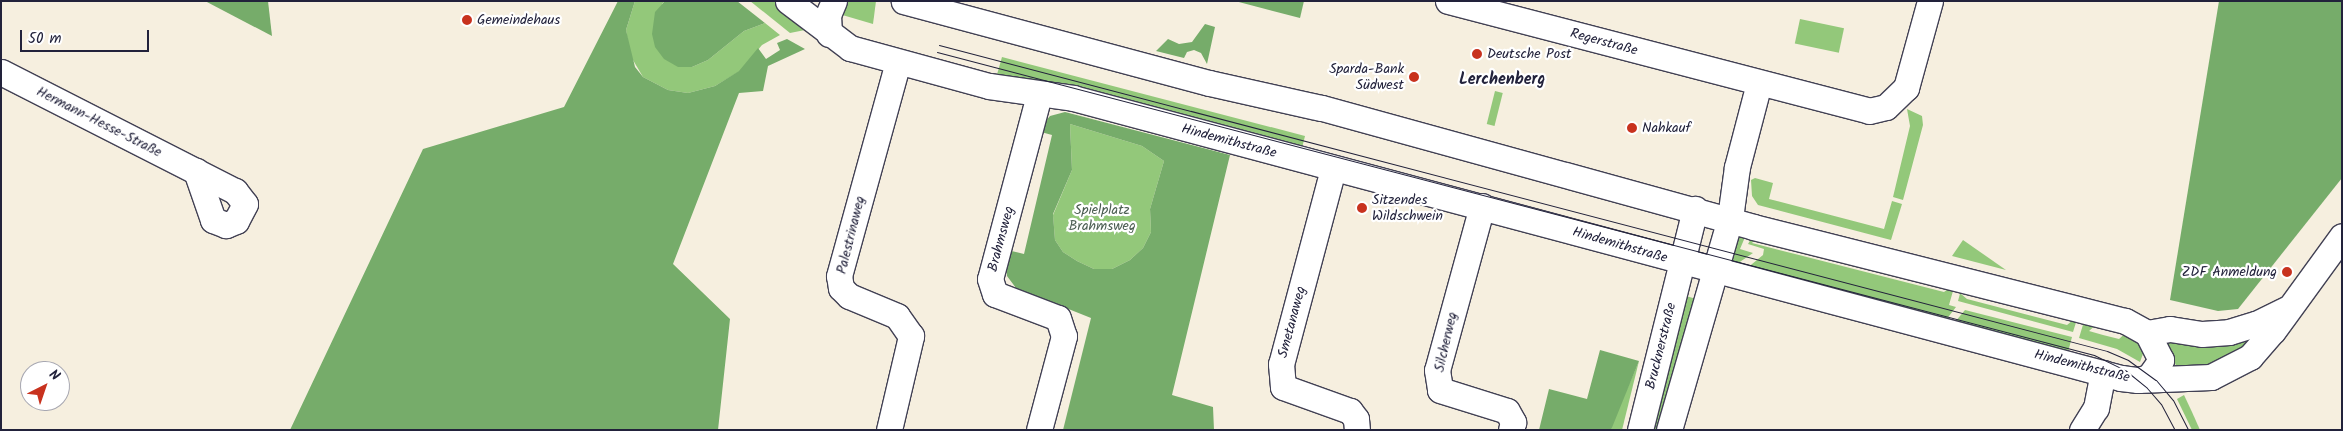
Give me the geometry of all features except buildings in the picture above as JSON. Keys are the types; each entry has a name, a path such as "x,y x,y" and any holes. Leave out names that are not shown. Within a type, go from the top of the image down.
{"street":[{"name":"Hindemithstraße","path":"788,1 829,34 850,48 898,62 1010,91 1072,98 2103,373 2138,380 2151,375 2161,360 2147,333"},
{"path":"829,34 828,15 834,1"},
{"path":"904,1 1209,83 1321,108 1695,209 1732,207 1754,227 2125,321 2147,333 2166,329 2202,334 2229,332 2256,324 2287,309"},
{"name":"Regerstraße","path":"1448,1 1859,109 1886,107 1901,97 1909,83 1930,1"},
{"name":"Palestrinaweg","path":"889,430 911,336 897,316 849,296 841,288 839,276 898,62"},
{"name":"Hermann-Hesse-Straße","path":"1,72 196,171"},
{"path":"1715,271 1732,207 1737,167 1759,83"},
{"name":"Brahmsweg","path":"1039,95 990,279 995,294 1058,318 1064,336 1039,430"},
{"path":"1695,209 1716,201 1737,167"},
{"name":"Smetanaweg","path":"1333,169 1281,364 1283,387 1350,411 1356,419 1357,430"},
{"name":"Silcherweg","path":"1482,206 1437,370 1440,390 1507,411 1513,422 1511,430"},
{"name":"Hindemithstraße","path":"1682,262 1695,209"},
{"path":"2138,380 2191,380 2230,369 2250,357 2263,344 2342,236"},
{"name":"Brucknerstraße","path":"1640,430 1682,262"},
{"name":"Brucknerstraße","path":"1669,430 1705,295 1715,271"},
{"path":"2082,430 2096,408 2103,373"}],"green space":[{"path":"205,1 268,1 272,36"},
{"path":"618,1 635,1 626,30 635,67 643,77 668,90 688,93 715,86 739,71 758,48 766,59 780,50 777,43 787,39 805,49 768,66 763,91 739,93 673,264 730,319 718,430 290,430 423,149 564,107"},
{"path":"635,1 665,1 662,4 692,67 708,60 744,31 765,23 780,35 762,45 740,71 715,86 688,93 668,90 643,77 630,55 626,30"},
{"path":"665,1 737,1 765,23 744,31 708,60 692,67 678,67 664,59 655,47 652,34 655,12"},
{"path":"750,1 775,1 810,29 790,33"},
{"path":"847,1 876,1 873,24 839,14"},
{"path":"1235,1 1304,1 1300,18"},
{"path":"2219,1 2342,1 2342,178 2238,309 2218,311 2170,300"},
{"path":"1800,19 1844,28 1839,53 1795,43"},
{"path":"1205,24 1215,27 1207,64 1201,53 1194,50 1187,52 1184,58 1156,51 1168,39 1179,44 1192,42"},
{"path":"1002,57 1305,136 1301,152 996,78"},
{"path":"1495,91 1503,93 1495,126 1487,124"},
{"path":"1907,109 1922,116 1923,125 1903,200 1893,197 1910,126"},
{"path":"1065,112 1230,155 1172,395 1213,407 1214,430 1063,430 1091,318 1016,288 1007,276 1006,267 1007,250 1024,254 1052,135 1041,132 1044,123 1050,116","holes":["1070,124 1142,146 1164,161 1150,209 1151,232 1143,248 1130,260 1112,269 1094,269 1063,252 1055,240 1053,214 1072,170"]},
{"name":"Spielplatz Brahmsweg","path":"1070,124 1142,146 1164,161 1150,209 1151,232 1143,248 1130,260 1112,269 1094,269 1077,261 1063,252 1055,240 1053,215 1072,170"},
{"path":"1755,178 1773,183 1769,199 1884,229 1892,201 1902,204 1891,240 1758,205 1752,196 1751,180"},
{"path":"1748,230 1740,249 1753,253 1728,270 1734,233"},
{"path":"1755,232 1761,233 1752,243 1944,292 1955,284 1949,305 1956,307 1946,320 1746,269 1763,255 1764,249 1748,244"},
{"path":"1963,240 2006,270 1952,256"},
{"path":"1962,286 1969,288 1961,294 1967,299 2036,317 2067,325 2078,316 2073,332 1958,301"},
{"path":"1683,295 1696,299 1661,430 1649,430"},
{"path":"1965,310 2072,337 2068,352 1955,322"},
{"path":"2085,318 2099,322 2089,331 2119,339 2130,329 2144,351 2140,362 2117,349 2079,338"},
{"path":"2256,334 2227,363 2178,369 2164,343 2166,337"},
{"path":"1600,350 1639,361 1611,430 1539,430 1549,389 1587,399"},
{"path":"1639,361 1622,430 1611,430 1612,424"},
{"path":"2184,395 2200,430 2192,430 2177,399"}],"tram line":[{"path":"939,45 2107,351 2128,360 2156,380 2173,400 2188,430"},
{"path":"937,52 2094,355 2125,370 2147,388 2161,404 2175,430"}],"place":[{"name":"Gemeindehaus","path":"467,20"},
{"name":"Deutsche Post","path":"1477,54"},
{"name":"Sparda-Bank Südwest","path":"1414,77"},
{"name":"Nahkauf","path":"1632,128"},
{"name":"Sitzendes Wildschwein","path":"1362,208"},
{"name":"ZDF Anmeldung","path":"2287,272"}],"district":[{"name":"Lerchenberg","path":"1502,80"}]}
